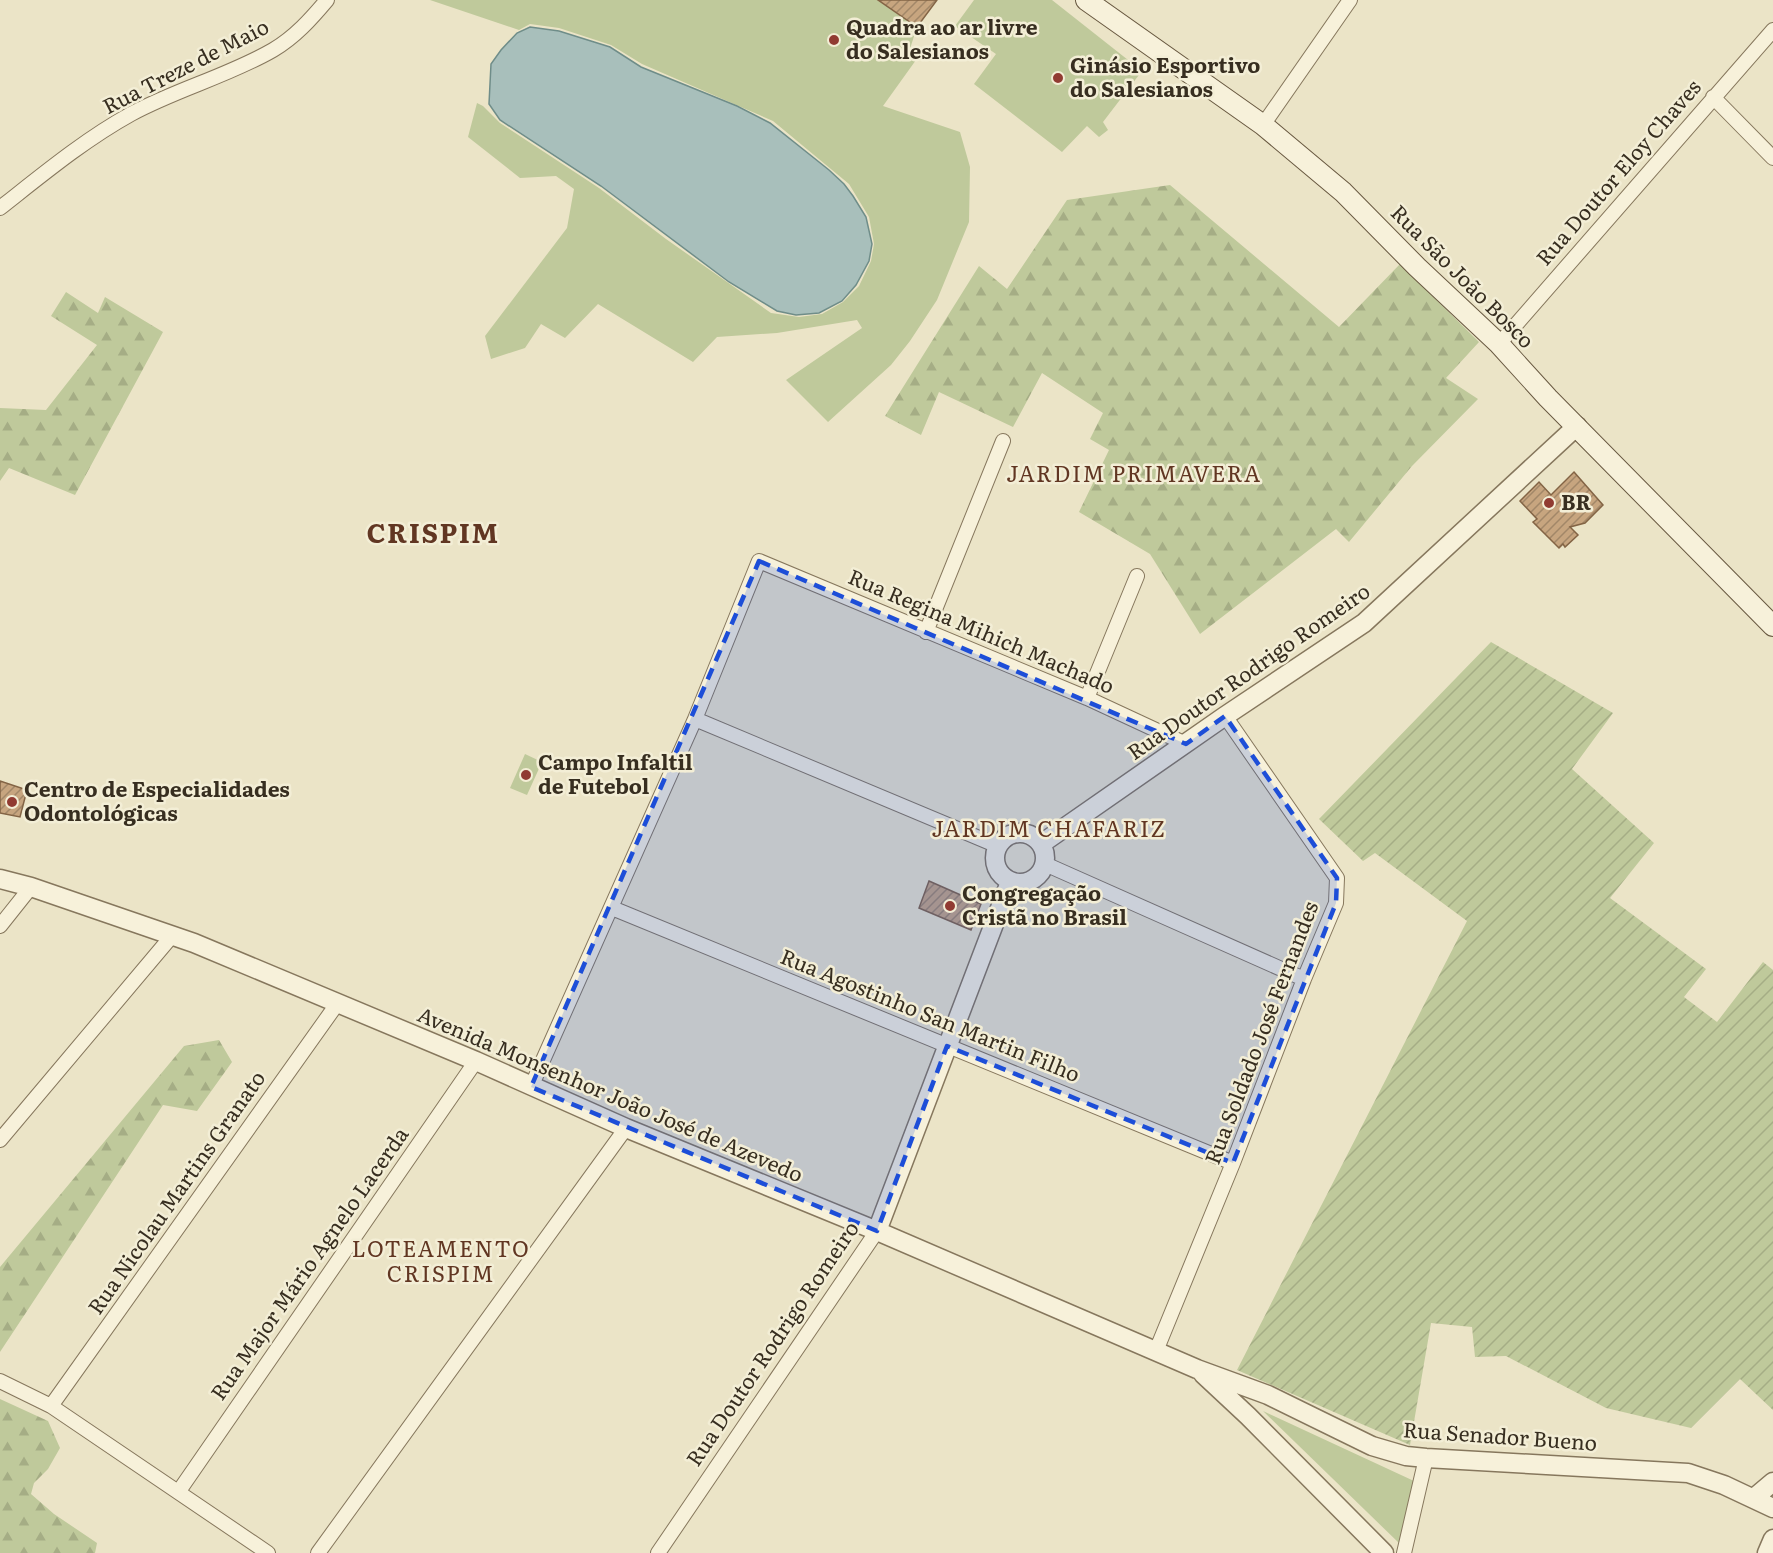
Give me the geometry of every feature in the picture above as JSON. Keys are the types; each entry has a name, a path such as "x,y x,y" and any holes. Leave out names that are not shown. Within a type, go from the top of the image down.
{"main road":[{"name":"Rua São João Bosco","path":"1086,0 1263,125 1343,192 1498,344 1548,398 1773,626"}],"street":[{"name":"Rua Treze de Maio","path":"0,208 74,151 131,114 275,49 307,24 327,0"},
{"path":"1263,125 1350,0"},
{"name":"Rua Doutor Eloy Chaves","path":"1498,344 1773,30"},
{"path":"1713,97 1773,158"},
{"name":"Rua Doutor Rodrigo Romeiro","path":"1041,844 1364,623 1577,426"},
{"path":"926,632 1003,441"},
{"name":"Rua Regina Mihich Machado","path":"695,719 759,561 1087,698 1186,744"},
{"path":"1087,698 1137,576"},
{"name":"Rua Soldado José Fernandes","path":"1156,1351 1336,903 1337,878 1225,716"},
{"path":"531,1088 695,719 998,846"},
{"path":"1019,833 1031,836 1041,844 1046,857 1038,877 1024,884 1010,882 999,873 995,860 998,846 1006,837 1019,833"},
{"path":"1045,864 1304,979"},
{"name":"Avenida Monsenhor João José de Azevedo","path":"0,879 31,887 194,944 476,1061 531,1088 877,1231 1197,1369"},
{"name":"Rua Doutor Rodrigo Romeiro","path":"658,1553 877,1231 1010,882"},
{"path":"0,926 31,887"},
{"name":"Rua Agostinho San Martin Filho","path":"612,908 1233,1163"},
{"path":"0,1140 171,937"},
{"name":"Rua Nicolau Martins Granato","path":"51,1406 337,1004"},
{"name":"Rua Major Mário Agnelo Lacerda","path":"179,1491 476,1061"},
{"path":"318,1553 626,1128"},
{"path":"1197,1369 1248,1416 1384,1553"},
{"name":"Rua Senador Bueno","path":"1197,1369 1268,1395 1372,1446 1406,1456 1688,1473 1754,1498 1773,1508"},
{"path":"0,1382 51,1406 268,1553"},
{"path":"1248,1416 1268,1395"},
{"path":"1404,1553 1426,1458"},
{"path":"1754,1498 1773,1482"},
{"path":"1767,1553 1773,1539"}],"highlighted area":[{"path":"759,561 1186,744 1225,716 1337,878 1336,903 1233,1163 947,1046 877,1231 531,1087"}],"green space":[{"path":"430,0 878,0 917,27 908,55 916,60 883,106 960,132 970,167 969,222 937,300 891,365 828,422 786,380 862,328 857,320 777,333 717,337 693,362 598,304 565,338 541,324 525,348 491,359 485,336 567,228 574,189 556,176 520,178 468,137 477,103 500,123 599,188 666,239 771,313 799,317 822,314 843,302 859,286 871,261 874,244 869,217 849,184 773,121 642,64 611,45 559,28 530,24 519,30"},
{"name":"Ginásio Esportivo do Salesianos","path":"974,0 1052,0 1142,71 1103,122 1108,130 1099,137 1087,126 1062,152 974,84 996,54 955,26"},
{"path":"1170,185 1339,327 1400,264 1479,342 1446,378 1478,399 1412,466 1349,542 1336,529 1200,634 1150,554 1079,512 1109,450 1090,439 1103,413 1042,373 1013,427 939,392 921,435 885,416 979,266 1007,289 1067,200"},
{"path":"66,292 98,313 105,297 163,332 75,495 9,468 0,481 0,408 46,410 97,345 51,316"},
{"path":"1491,642 1613,713 1572,769 1654,843 1610,898 1706,969 1684,997 1717,1022 1763,962 1773,970 1773,1410 1740,1379 1691,1428 1606,1408 1506,1356 1475,1357 1472,1327 1431,1323 1410,1445 1237,1370 1467,921 1375,853 1363,861 1319,819"},
{"name":"Campo Infaltil de Futebol","path":"525,754 542,762 527,795 510,788"},
{"path":"219,1040 232,1062 197,1111 163,1105 0,1352 0,1267 184,1046"},
{"path":"0,1399 48,1421 60,1448 48,1469 34,1483 31,1494 54,1514 97,1543 95,1553 0,1553"},
{"path":"1263,1411 1414,1481 1401,1545"}],"water":[{"path":"530,27 559,31 610,47 641,67 737,106 770,123 844,184 866,217 872,244 869,261 856,285 842,301 819,313 796,315 777,311 729,282 601,186 500,120 489,104 491,64 517,33"}],"building":[{"path":"878,0 937,0 917,27"},
{"path":"1574,472 1603,505 1585,523 1570,527 1578,535 1565,547 1563,544 1559,548 1533,522 1537,519 1520,501 1539,482 1551,495"},
{"name":"Centro de Especialidades Odontológicas","path":"0,781 27,790 20,817 0,813"},
{"name":"Congregação Cristã no Brasil","path":"929,881 981,904 971,930 919,908"}],"place":[{"name":"Quadra ao ar livre do Salesianos","path":"834,40"},
{"name":"Ginásio Esportivo do Salesianos","path":"1058,78"},
{"name":"BR","path":"1549,503"},
{"name":"Campo Infaltil de Futebol","path":"526,775"},
{"name":"Centro de Especialidades Odontológicas","path":"12,802"},
{"name":"Congregação Cristã no Brasil","path":"950,906"}],"district":[{"name":"JARDIM PRIMAVERA","path":"1134,474"},
{"name":"CRISPIM","path":"433,534"},
{"name":"JARDIM CHAFARIZ","path":"1049,829"},
{"name":"LOTEAMENTO CRISPIM","path":"441,1262"}]}
